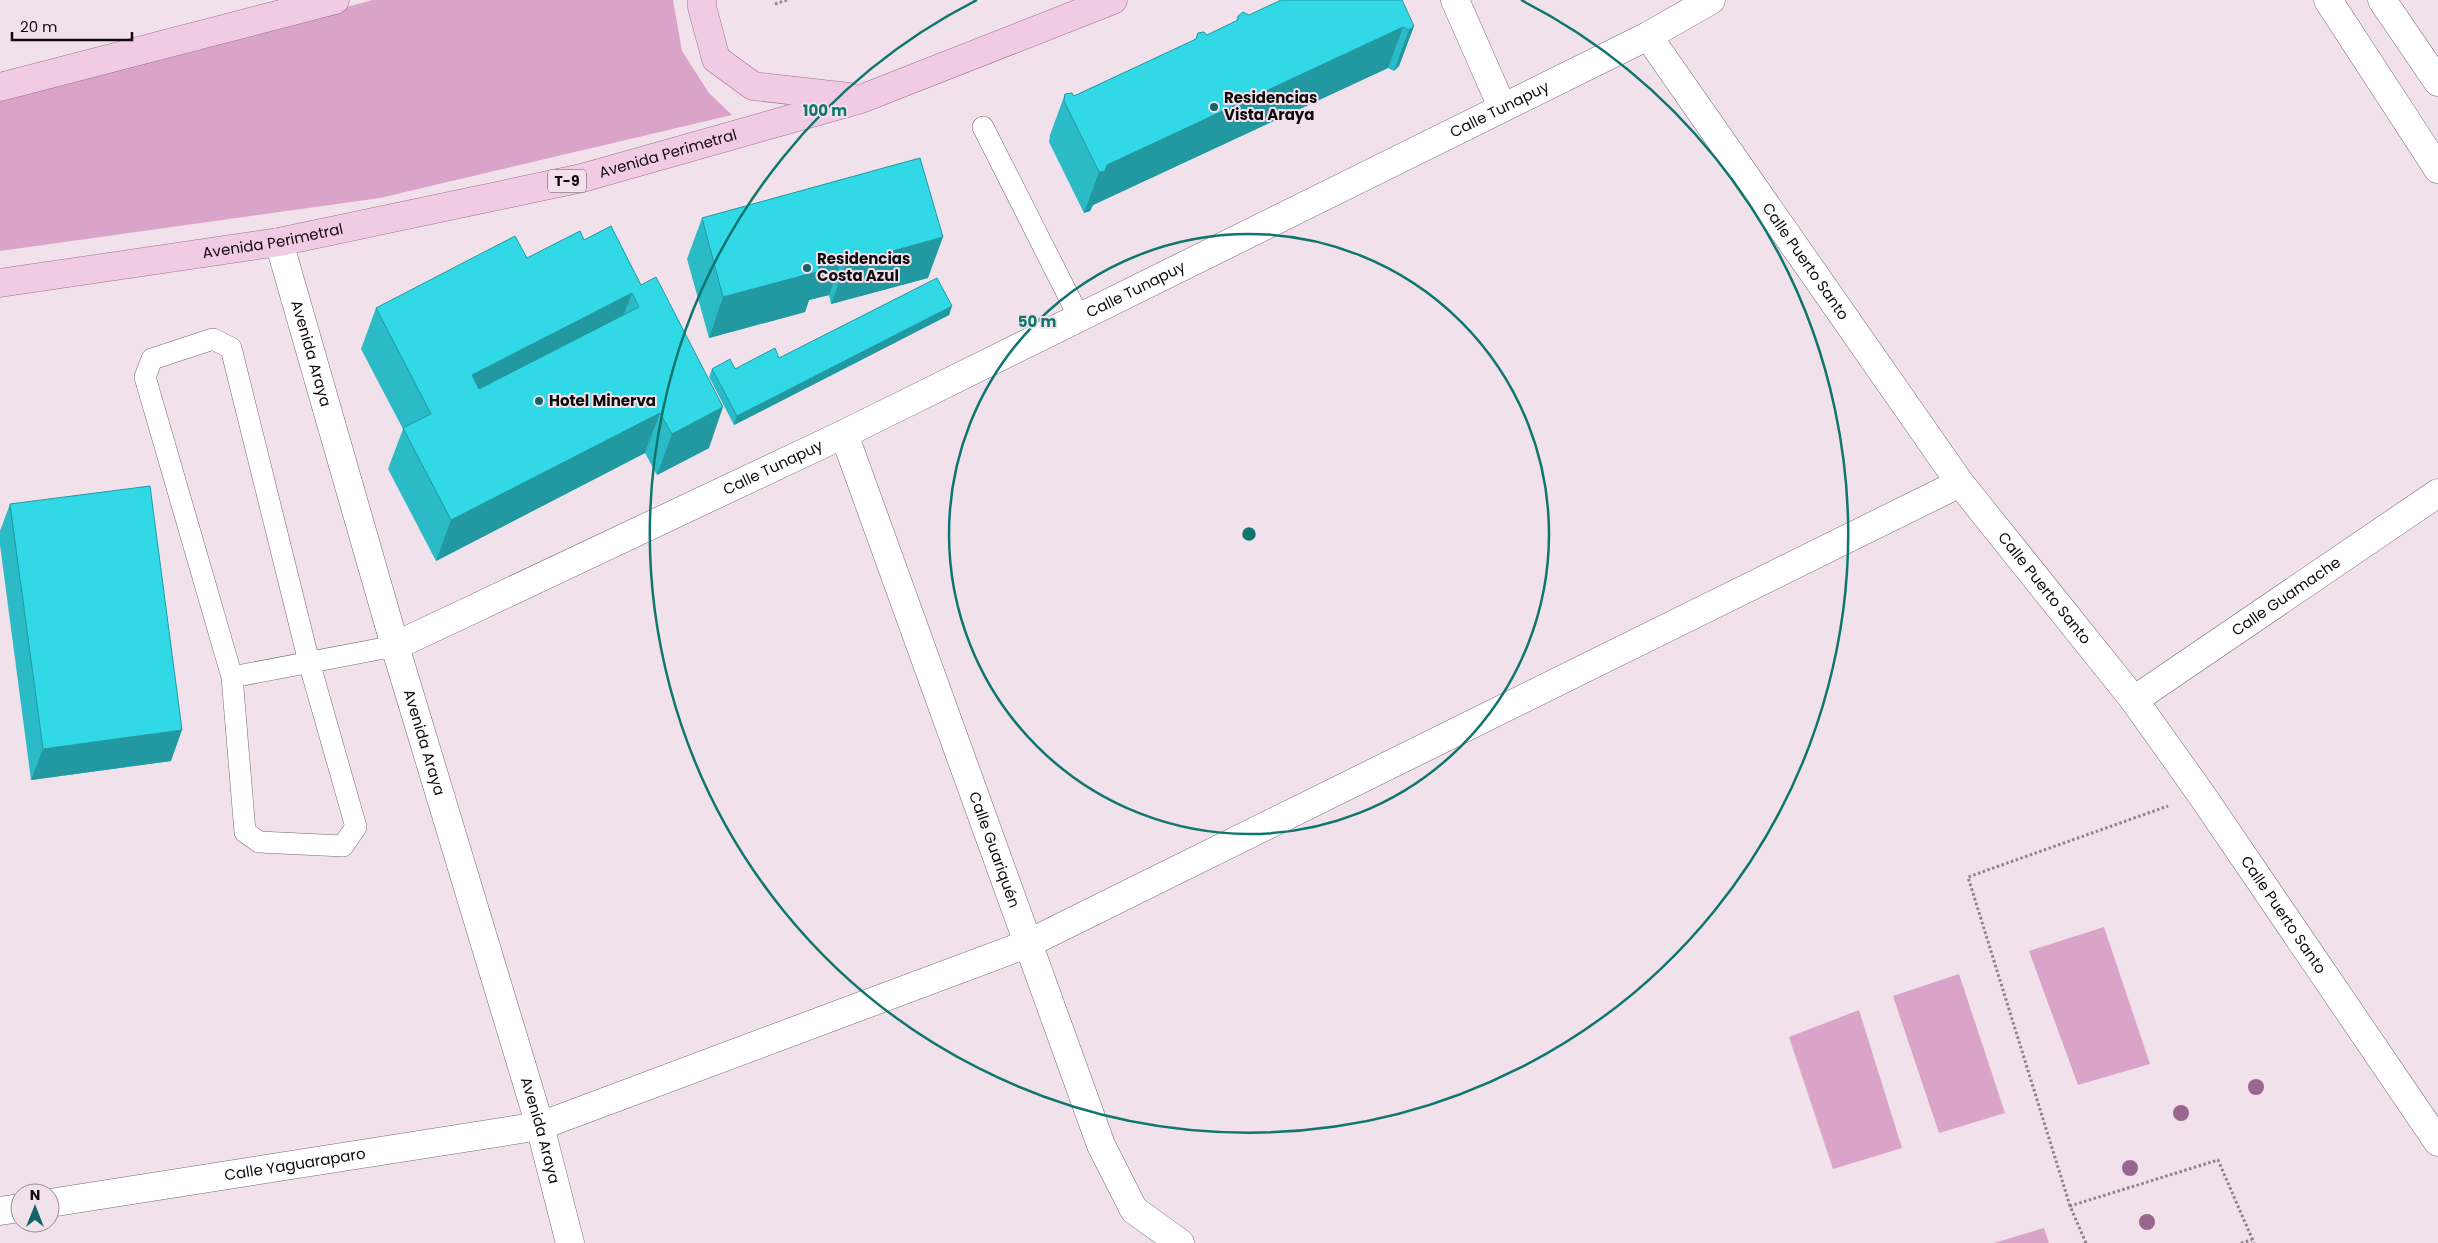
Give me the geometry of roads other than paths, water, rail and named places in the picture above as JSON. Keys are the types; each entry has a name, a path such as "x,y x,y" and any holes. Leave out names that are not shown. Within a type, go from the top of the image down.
{"main road":[{"path":"0,87 335,0"},
{"name":"T-9","path":"702,0 702,7 716,59 753,86 862,99"},
{"name":"Avenida Perimetral","path":"0,283 279,242 582,178 862,99 1113,0"}],"street":[{"path":"1455,0 1502,107"},
{"name":"Calle Tunapuy","path":"395,646 844,434 1648,36 1711,0"},
{"path":"2328,0 2438,169"},
{"path":"2382,0 2438,82"},
{"name":"Calle Puerto Santo","path":"1648,36 1960,483 2134,700 2201,794 2438,1142"},
{"name":"Avenida Araya","path":"279,242 395,646 540,1126 570,1243"},
{"name":"Calle Guariquén","path":"844,434 1101,1146 1134,1210 1180,1243"},
{"name":"Calle Yaguaraparo","path":"60,1201 540,1126 1028,944 1960,483"},
{"name":"Calle Guamache","path":"2134,700 2438,493"}],"lane":[{"path":"983,127 1079,317"},
{"path":"213,339 231,348 309,662 356,827 343,846 259,842 245,832 232,677 145,377 152,359 213,339"},
{"path":"232,677 395,646"}],"place":[{"name":"Residencias Vista Araya","path":"1214,107"},
{"name":"Residencias Costa Azul","path":"807,268"},
{"name":"Hotel Minerva","path":"539,401"}]}
